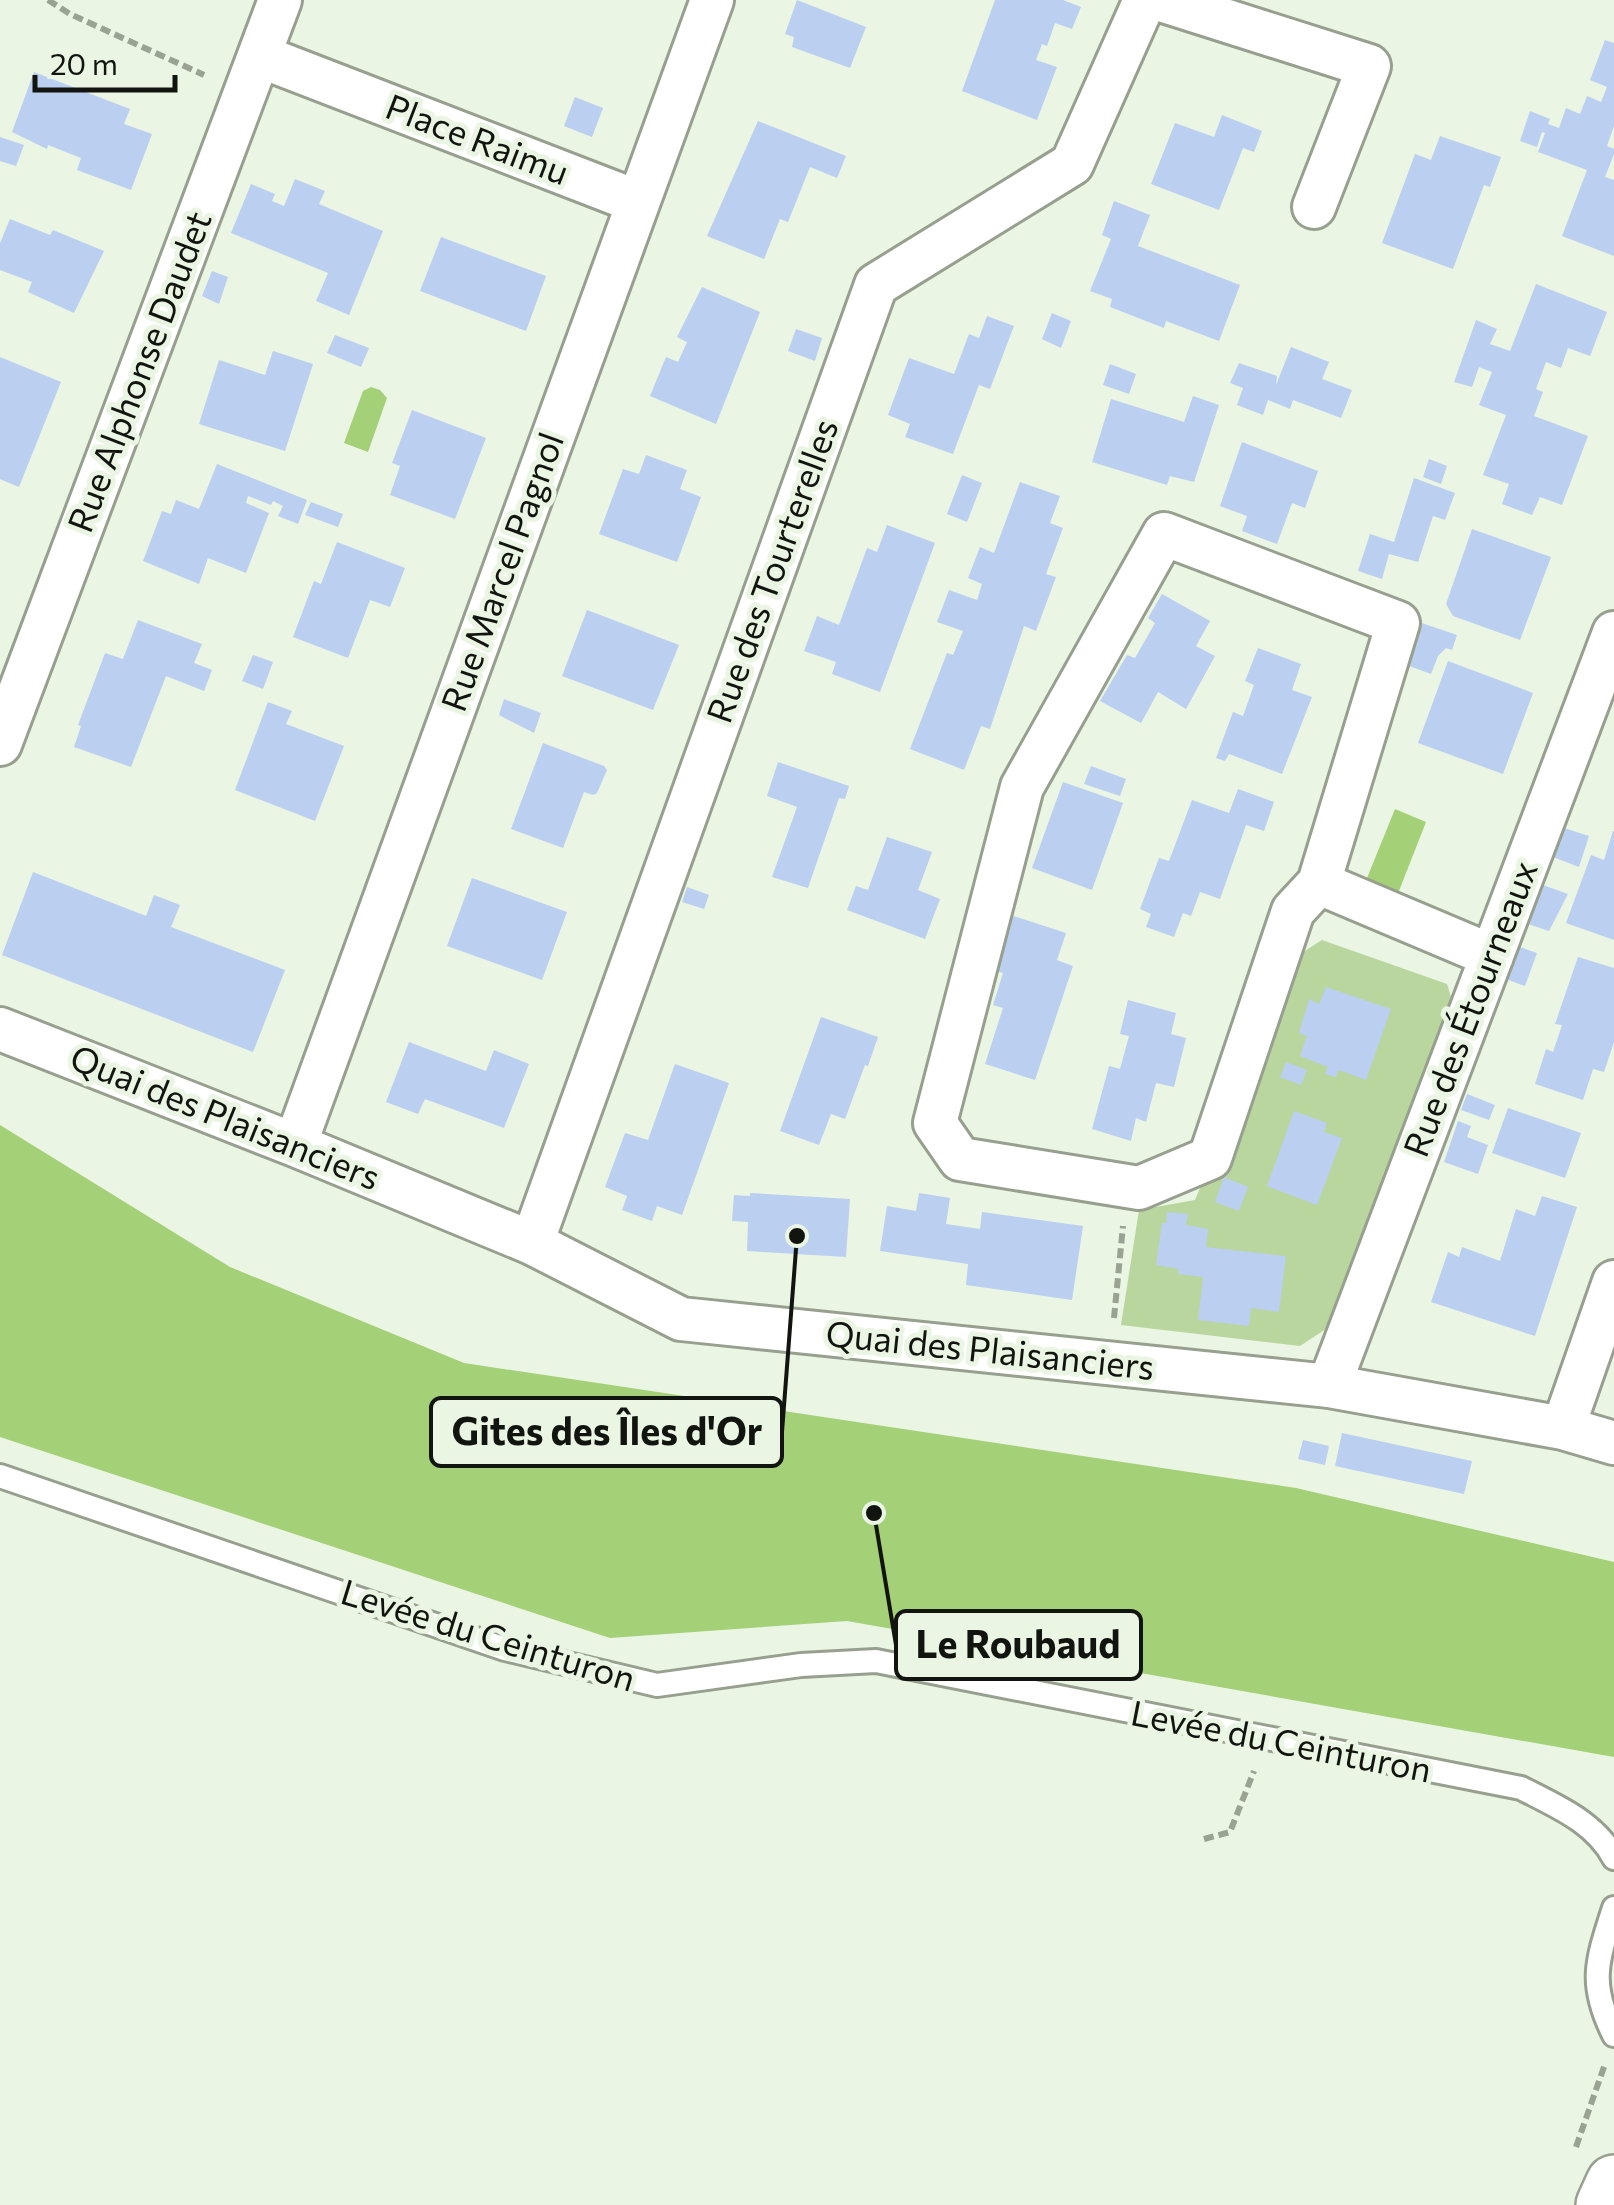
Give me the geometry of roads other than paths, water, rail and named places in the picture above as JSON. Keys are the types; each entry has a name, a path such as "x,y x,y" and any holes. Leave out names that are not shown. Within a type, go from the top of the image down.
{"street":[{"name":"Rue Alphonse Daudet","path":"0,744 280,0"},
{"name":"Rue Marcel Pagnol","path":"296,1145 712,0"},
{"name":"Rue des Tourterelles","path":"532,1243 876,285 1072,164 1145,0"},
{"path":"1161,0 1369,66 1314,206"},
{"name":"Place Raimu","path":"253,75 638,202"},
{"path":"1164,534 1398,624 1319,882 1293,911 1210,1158 1139,1188 960,1159 935,1122 1022,788 1164,534"},
{"name":"Rue des Étourneaux","path":"1329,1386 1614,633"},
{"path":"1319,882 1492,956"},
{"name":"Quai des Plaisanciers","path":"0,1029 532,1243 681,1319 1329,1386 1563,1428 1614,1443"},
{"path":"1563,1428 1614,1282"},
{"path":"1595,2166 1604,2205"}],"lane":[{"name":"Levée du Ceinturon","path":"0,1476 504,1648 657,1686 801,1665 876,1661 1521,1788 1576,1816 1606,1844 1614,1858"},
{"path":"1611,2046 1596,1979 1614,1908"}],"place":[{"name":"Gites des Îles d'Or","path":"797,1236"},
{"name":"Le Roubaud","path":"874,1513"}]}
